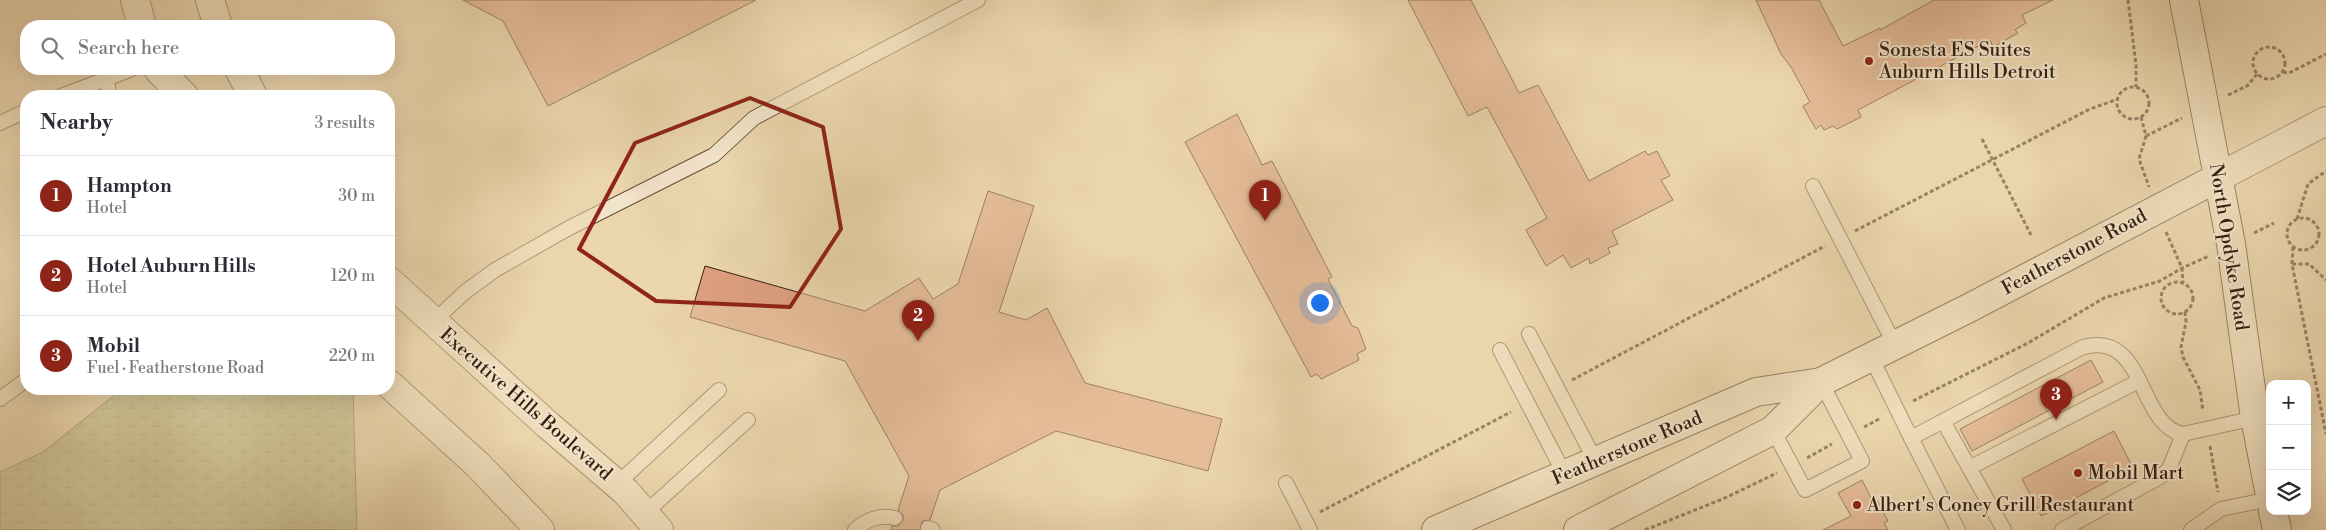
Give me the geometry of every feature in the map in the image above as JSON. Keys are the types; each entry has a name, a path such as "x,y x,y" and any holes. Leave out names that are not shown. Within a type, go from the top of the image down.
{"main road":[{"path":"135,0 140,20"},
{"path":"210,0 216,20"},
{"name":"North Opdyke Road","path":"2184,0 2231,244 2254,418 2266,476"},
{"path":"160,75 167,90"},
{"path":"163,75 178,90"},
{"path":"242,75 249,90"},
{"name":"Featherstone Road","path":"1436,530 1756,392 1821,382 1871,358 2326,121"},
{"name":"Executive Hills Boulevard","path":"395,287 548,425 618,484 652,522"},
{"name":"Featherstone Road","path":"1578,530 1773,430 1821,382"},
{"path":"395,389 478,465 540,530"},
{"path":"2274,515 2277,530"}],"lane":[{"path":"433,322 465,292 494,270 569,228 714,155 754,118 978,0"},
{"path":"76,90 115,75"},
{"path":"106,78 109,90"},
{"path":"0,123 20,114"},
{"path":"1813,186 1895,345"},
{"path":"1529,334 1596,462"},
{"path":"1910,438 2081,348 2094,344 2106,344 2118,351 2139,381 2158,415 2173,432 2183,434 2254,418"},
{"path":"1500,350 1565,475"},
{"path":"1871,358 1958,530"},
{"path":"1970,468 2139,381"},
{"path":"1773,430 1805,490 1862,461 1821,382"},
{"path":"0,399 20,384"},
{"path":"618,484 718,390"},
{"path":"652,522 748,420"},
{"path":"1943,421 2004,530"},
{"path":"2062,530 2160,478 2170,469 2183,434"},
{"path":"1286,482 1310,530"},
{"path":"2191,530 2222,509 2266,500"},
{"path":"855,530 862,523 887,516 895,518"}],"path":[{"path":"2128,0 2136,65 2136,87"},
{"path":"2268,47 2278,50 2284,57 2283,72 2271,79 2266,79 2257,74 2253,60 2258,51 2268,47"},
{"path":"2283,72 2289,73 2326,54"},
{"path":"2247,86 2257,74"},
{"path":"2136,87 2145,92 2149,100 2148,110 2141,117 2126,117 2118,110 2118,99 2122,91 2136,87"},
{"path":"1858,230 2099,105 2118,99"},
{"path":"2141,117 2146,136"},
{"path":"2144,173 2139,160 2142,143 2146,136 2164,126"},
{"path":"1982,139 2031,236"},
{"path":"2297,219 2307,218 2316,224 2318,229 2318,239 2308,249 2298,249 2293,246 2288,239 2287,230 2297,219 2308,184 2326,171"},
{"path":"2293,246 2292,264 2326,434"},
{"path":"1568,382 1823,248"},
{"path":"2175,256 2182,268 2183,283"},
{"path":"1916,400 2028,344 2104,298 2172,276 2182,268 2199,261"},
{"path":"2292,264 2309,264 2326,280"},
{"path":"2170,283 2183,283 2190,288 2193,296 2192,306 2185,312 2172,313 2164,307 2161,299 2163,290 2170,283"},
{"path":"2185,312 2186,322 2181,347 2183,357 2197,384 2203,408"},
{"path":"1318,513 1519,408"},
{"path":"1862,428 1882,418"},
{"path":"1800,461 1835,443"},
{"path":"2209,444 2218,490"},
{"path":"1645,530 1726,498 1780,472"}],"highlighted area":[{"path":"750,98 823,127 841,229 790,307 656,301 579,249 635,143"}],"green space":[{"path":"114,395 353,395 357,530 0,530 0,472 43,452"}],"building":[{"path":"463,0 756,0 548,106 503,21"},
{"path":"1408,0 1471,0 1519,93 1538,85 1589,181 1645,151 1648,155 1657,151 1670,176 1661,180 1673,200 1612,231 1618,244 1608,248 1610,253 1590,264 1589,258 1571,268 1563,255 1546,266 1526,230 1547,218 1487,107 1468,116"},
{"name":"Sonesta ES Suites Auburn Hills Detroit","path":"1756,0 1819,0 1843,46 1880,28 1880,30 1934,0 2053,0 2022,15 2026,23 2015,30 2018,33 1993,47 1990,40 1858,110 1861,117 1837,129 1833,126 1824,130 1821,125 1816,129 1803,106 1810,102 1791,67 1781,54"},
{"path":"1237,114 1262,165 1272,161 1332,277 1328,279 1352,326 1358,328 1366,349 1357,354 1359,360 1321,379 1317,374 1311,377 1185,142"},
{"path":"988,191 1034,206 999,312 1026,320 1047,308 1085,383 1222,419 1208,471 1056,431 940,490 930,520 922,521 920,530 891,530 892,526 898,526 903,520 903,515 898,510 909,476 845,361 690,317 705,266 865,311 919,278 933,299 958,284"},
{"path":"2091,360 2103,382 1972,451 1960,429"},
{"name":"Mobil Mart","path":"2114,431 2133,468 2041,516 2022,479"},
{"path":"1862,480 1873,502 1877,500 1888,521 1884,523 1888,530 1823,530 1851,516 1838,493"}],"place":[{"name":"Sonesta ES Suites Auburn Hills Detroit","path":"1869,61"},
{"name":"Hampton","path":"1265,221"},
{"name":"Hotel Auburn Hills","path":"918,341"},
{"name":"Mobil","path":"2056,420"},
{"name":"Mobil Mart","path":"2078,473"},
{"name":"Albert's Coney Grill Restaurant","path":"1857,505"}]}
